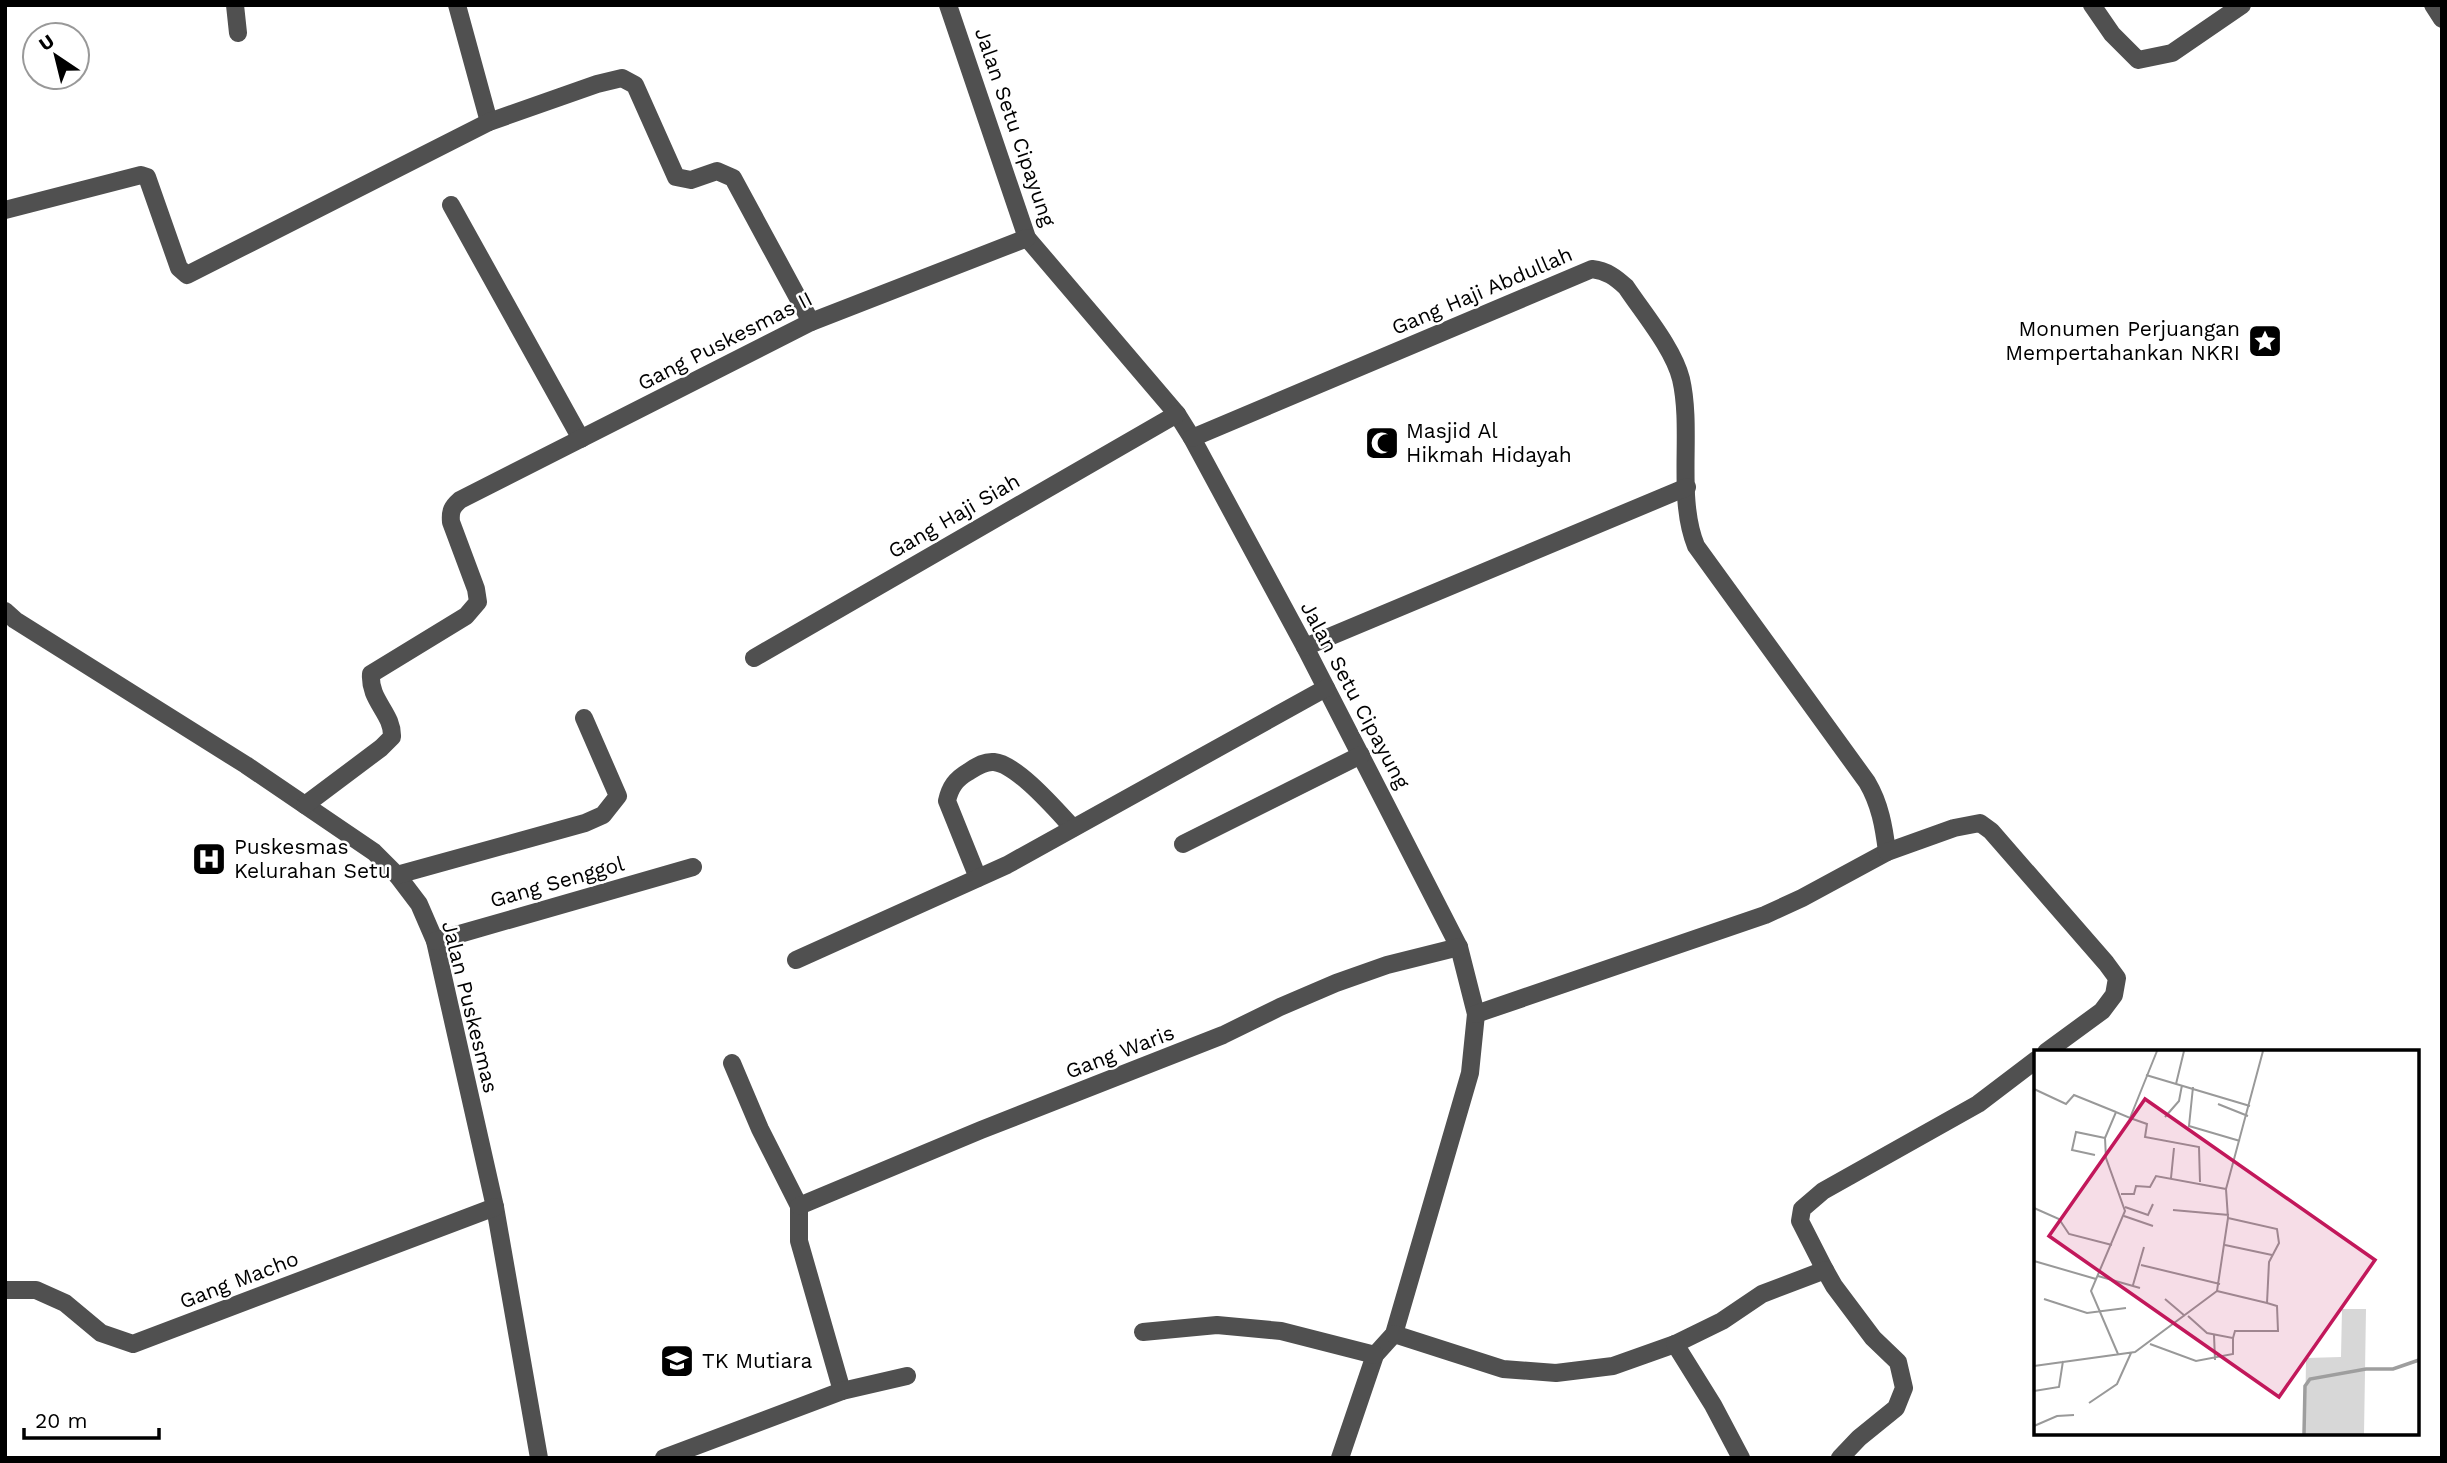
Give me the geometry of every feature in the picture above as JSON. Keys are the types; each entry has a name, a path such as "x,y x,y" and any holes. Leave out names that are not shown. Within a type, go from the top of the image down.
{"street":[{"path":"234,5 237,33"},
{"path":"457,5 489,122"},
{"name":"Jalan Setu Cipayung","path":"948,5 1027,238 1177,414 1192,438 1305,647 1460,947 1476,1014 1470,1073 1394,1334 1375,1355 1340,1458"},
{"path":"2092,5 2112,34 2138,60 2172,53 2242,5"},
{"path":"2433,5 2442,19"},
{"path":"5,210 141,175 147,177 179,268 187,275 489,122 597,84 622,78 635,85 676,177 691,180 718,171 733,178 811,322"},
{"path":"451,205 581,439"},
{"name":"Gang Puskesmas II","path":"305,805 392,737 392,727 370,687 371,674 466,616 478,603 476,589 451,522 453,506 460,500 811,322 1027,238"},
{"name":"Gang Haji Abdullah","path":"1192,438 1592,270 1604,271 1616,277 1626,287 1674,360 1684,393 1690,526 1696,546 1867,782 1876,797 1884,824 1887,852"},
{"name":"Gang Haji Siah","path":"754,658 1177,414"},
{"path":"1305,647 1687,487"},
{"name":"Jalan Puskesmas","path":"5,611 15,620 246,765 374,852 397,875 419,904 435,942 495,1207 539,1458"},
{"path":"796,960 1007,865 1325,688"},
{"path":"397,875 603,816 618,796 584,718"},
{"path":"1183,844 1361,755"},
{"path":"978,878 947,801 954,783 983,763 995,762 1010,770 1040,792 1073,828"},
{"path":"1476,1014 1765,915 1887,852 1954,828 1980,823 1991,831 2117,978 2114,995 2102,1011 2049,1050"},
{"name":"Gang Senggol","path":"435,942 693,867"},
{"name":"Gang Waris","path":"799,1206 981,1130 1223,1035 1336,983 1387,965 1460,947"},
{"path":"1840,1458 1859,1438 1896,1408 1904,1388 1898,1362 1874,1338 1834,1286 1800,1221 1802,1209 1823,1191 1978,1104 2034,1062"},
{"path":"732,1063 760,1129 799,1206 799,1241 842,1391"},
{"name":"Gang Macho","path":"5,1290 36,1290 65,1303 101,1333 133,1344 495,1207"},
{"path":"1394,1334 1503,1369 1556,1373 1613,1366 1675,1344 1722,1321 1762,1294 1825,1270"},
{"path":"1143,1332 1217,1325 1243,1327 1281,1331 1375,1355"},
{"path":"1675,1344 1713,1405 1741,1458"},
{"path":"664,1458 842,1391 907,1376"}],"place":[{"name":"Monumen Perjuangan Mempertahankan NKRI","path":"2265,341"},
{"name":"Masjid Al Hikmah Hidayah","path":"1382,443"},
{"name":"Puskesmas Kelurahan Setu","path":"209,859"},
{"name":"TK Mutiara","path":"677,1361"}]}
